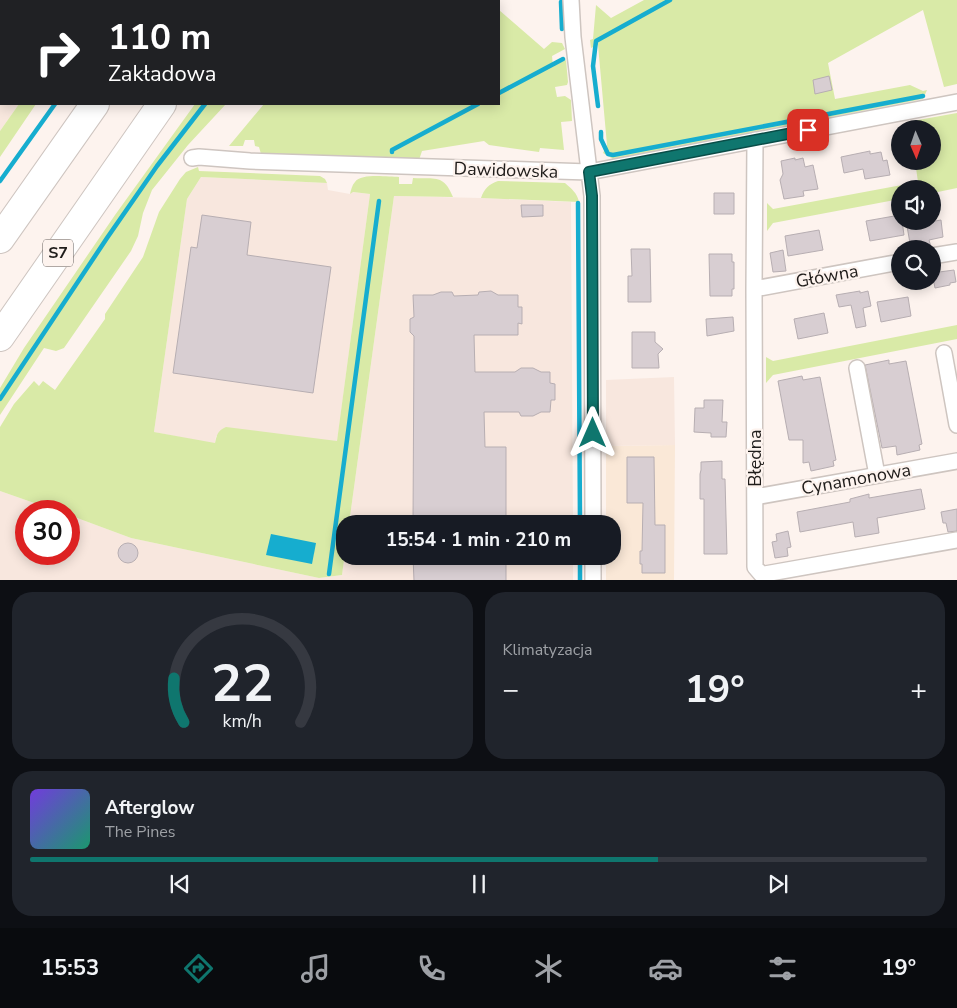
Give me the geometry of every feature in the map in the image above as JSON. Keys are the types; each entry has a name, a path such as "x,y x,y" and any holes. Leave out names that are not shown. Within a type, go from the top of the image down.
{"highway":[{"path":"0,239 94,105"},
{"name":"S7","path":"0,337 161,105"}],"street":[{"path":"571,0 573,37 592,196 593,515"},
{"name":"Dawidowska","path":"192,158 589,172 957,102"},
{"name":"Błędna","path":"755,140 755,567 761,574 957,540"},
{"path":"941,255 957,252"},
{"name":"Główna","path":"754,289 891,264"},
{"path":"944,353 957,425"},
{"path":"857,368 877,475"},
{"name":"Cynamonowa","path":"754,497 957,461"},
{"path":"593,565 593,580"}],"shaded area":[{"path":"0,105 18,105 0,131"},
{"path":"201,177 327,183 328,190 350,194 352,192 370,194 337,442 216,436 215,444 154,432 187,199"},
{"path":"394,196 571,202 573,515 350,515"},
{"path":"674,377 675,445 606,446 606,380"},
{"path":"675,445 674,580 606,580 606,565 621,565 621,515 606,515 606,446"},
{"path":"0,491 26,500 15,500 15,565 80,565 80,519 131,538 319,578 342,575 343,565 573,565 573,580 0,580"}],"green space":[{"path":"644,0 957,0 957,84 944,87 923,10 828,63 835,99 910,85 923,91 927,90 923,99 613,159 603,153 607,145 598,45 591,48 590,40 593,39 596,5 611,18"},
{"path":"500,11 544,49 552,42 562,43 565,49 552,56 553,66 566,60 567,85 555,87 557,97 565,96 571,100 572,121 561,122 564,150 540,148 539,152 489,145 484,141 422,151 419,160 261,154 259,147 255,146 254,140 245,140 243,146 229,146 263,105 500,105"},
{"path":"18,105 35,105 0,157 0,131"},
{"path":"194,105 225,105 188,145 152,190 143,213 138,236 131,251 64,348 56,351 44,348 0,415 0,388 24,348 115,215"},
{"path":"957,113 957,188 941,191 941,180 918,180 916,170 941,170 941,120 918,120"},
{"path":"198,167 199,171 320,176 327,183 201,177 187,199 154,432 215,443 219,432 226,427 337,441 370,194 353,192 350,194 352,186 358,179 369,176 399,177 399,184 412,184 413,178 433,178 446,184 453,197 394,196 350,515 336,515 336,565 343,565 342,575 319,578 131,538 80,519 80,500 26,500 0,491 0,427 14,404 34,381 39,386 43,381 55,390 105,319 105,314 143,257 159,212 186,172"},
{"path":"498,181 565,183 576,194 579,202 481,198 487,187"},
{"path":"891,187 891,201 773,223 767,231 767,203 773,209"},
{"path":"957,325 957,339 773,375 766,383 766,357 773,361"}],"water":[{"path":"271,534 316,543 312,564 266,555"}],"building":[{"path":"829,76 832,90 815,94 813,80"},
{"path":"870,151 870,154 881,152 883,161 887,160 890,175 865,179 863,169 844,173 841,157"},
{"path":"795,158 795,160 803,158 805,167 813,165 818,189 803,191 804,196 784,199 780,180 783,174 781,161"},
{"path":"714,193 734,193 734,214 714,214"},
{"path":"521,205 543,205 543,216 522,217"},
{"path":"202,215 251,222 247,255 331,267 313,393 173,373 191,247 197,248"},
{"path":"891,217 891,230 903,230 904,235 870,241 866,221"},
{"path":"941,220 943,237 929,240 909,240 908,230 941,230"},
{"path":"819,230 823,250 788,256 785,236"},
{"path":"631,249 650,249 651,302 628,302 628,276 632,276"},
{"path":"783,250 786,271 773,272 770,253"},
{"path":"709,254 732,254 732,262 734,262 734,289 732,289 732,296 710,296"},
{"path":"954,270 956,282 941,287 941,272"},
{"path":"491,291 498,295 518,295 518,307 522,307 522,324 518,323 518,335 474,335 475,372 515,372 521,368 533,368 541,372 550,372 550,383 555,384 555,400 551,400 550,412 541,412 533,416 521,416 519,412 484,412 485,447 506,447 506,515 413,515 414,336 410,332 410,319 414,317 413,295 433,295 441,292 452,292 454,296 478,295 479,292"},
{"path":"860,291 860,293 868,291 871,306 863,308 866,326 856,328 851,305 839,307 836,295"},
{"path":"908,297 911,316 881,322 877,302"},
{"path":"824,313 828,333 798,339 794,319"},
{"path":"733,317 734,331 707,336 706,319"},
{"path":"632,332 655,332 655,342 663,349 658,354 659,368 632,368"},
{"path":"889,360 889,364 906,361 922,444 919,445 920,450 897,455 896,446 882,448 865,365"},
{"path":"802,376 803,380 820,377 836,460 833,461 834,466 811,471 809,462 803,463 803,440 789,440 778,381"},
{"path":"704,400 723,400 722,422 727,422 726,437 711,437 711,433 694,432 695,408 704,408"},
{"path":"627,457 654,457 655,525 665,525 665,573 642,573 640,551 642,551 643,503 627,503"},
{"path":"722,461 722,479 725,479 727,554 704,554 704,499 700,499 701,462"},
{"path":"921,489 925,509 877,518 879,533 855,537 853,522 800,532 797,512 850,502 850,499 869,494 869,498"},
{"path":"957,509 957,531 948,532 946,523 943,523 941,512"},
{"path":"788,531 791,547 787,548 788,556 775,558 772,542 777,541 776,534"},
{"path":"128,543 135,546 138,553 135,560 128,563 121,560 118,553 121,546"},
{"path":"413,565 506,565 506,580 414,580"}],"waterway":[{"path":"598,106 593,66 596,41 670,0"},
{"path":"561,2 562,29"},
{"path":"500,92 563,59"},
{"path":"601,132 601,139 608,154 613,155 923,96"},
{"path":"0,181 54,105"},
{"path":"0,399 157,166 204,105"},
{"path":"392,152 392,150 476,105"},
{"path":"329,574 379,201"},
{"path":"578,203 580,515"},
{"path":"580,565 580,580"}],"route":[{"path":"593,433 592,196 589,172 808,130"}]}
